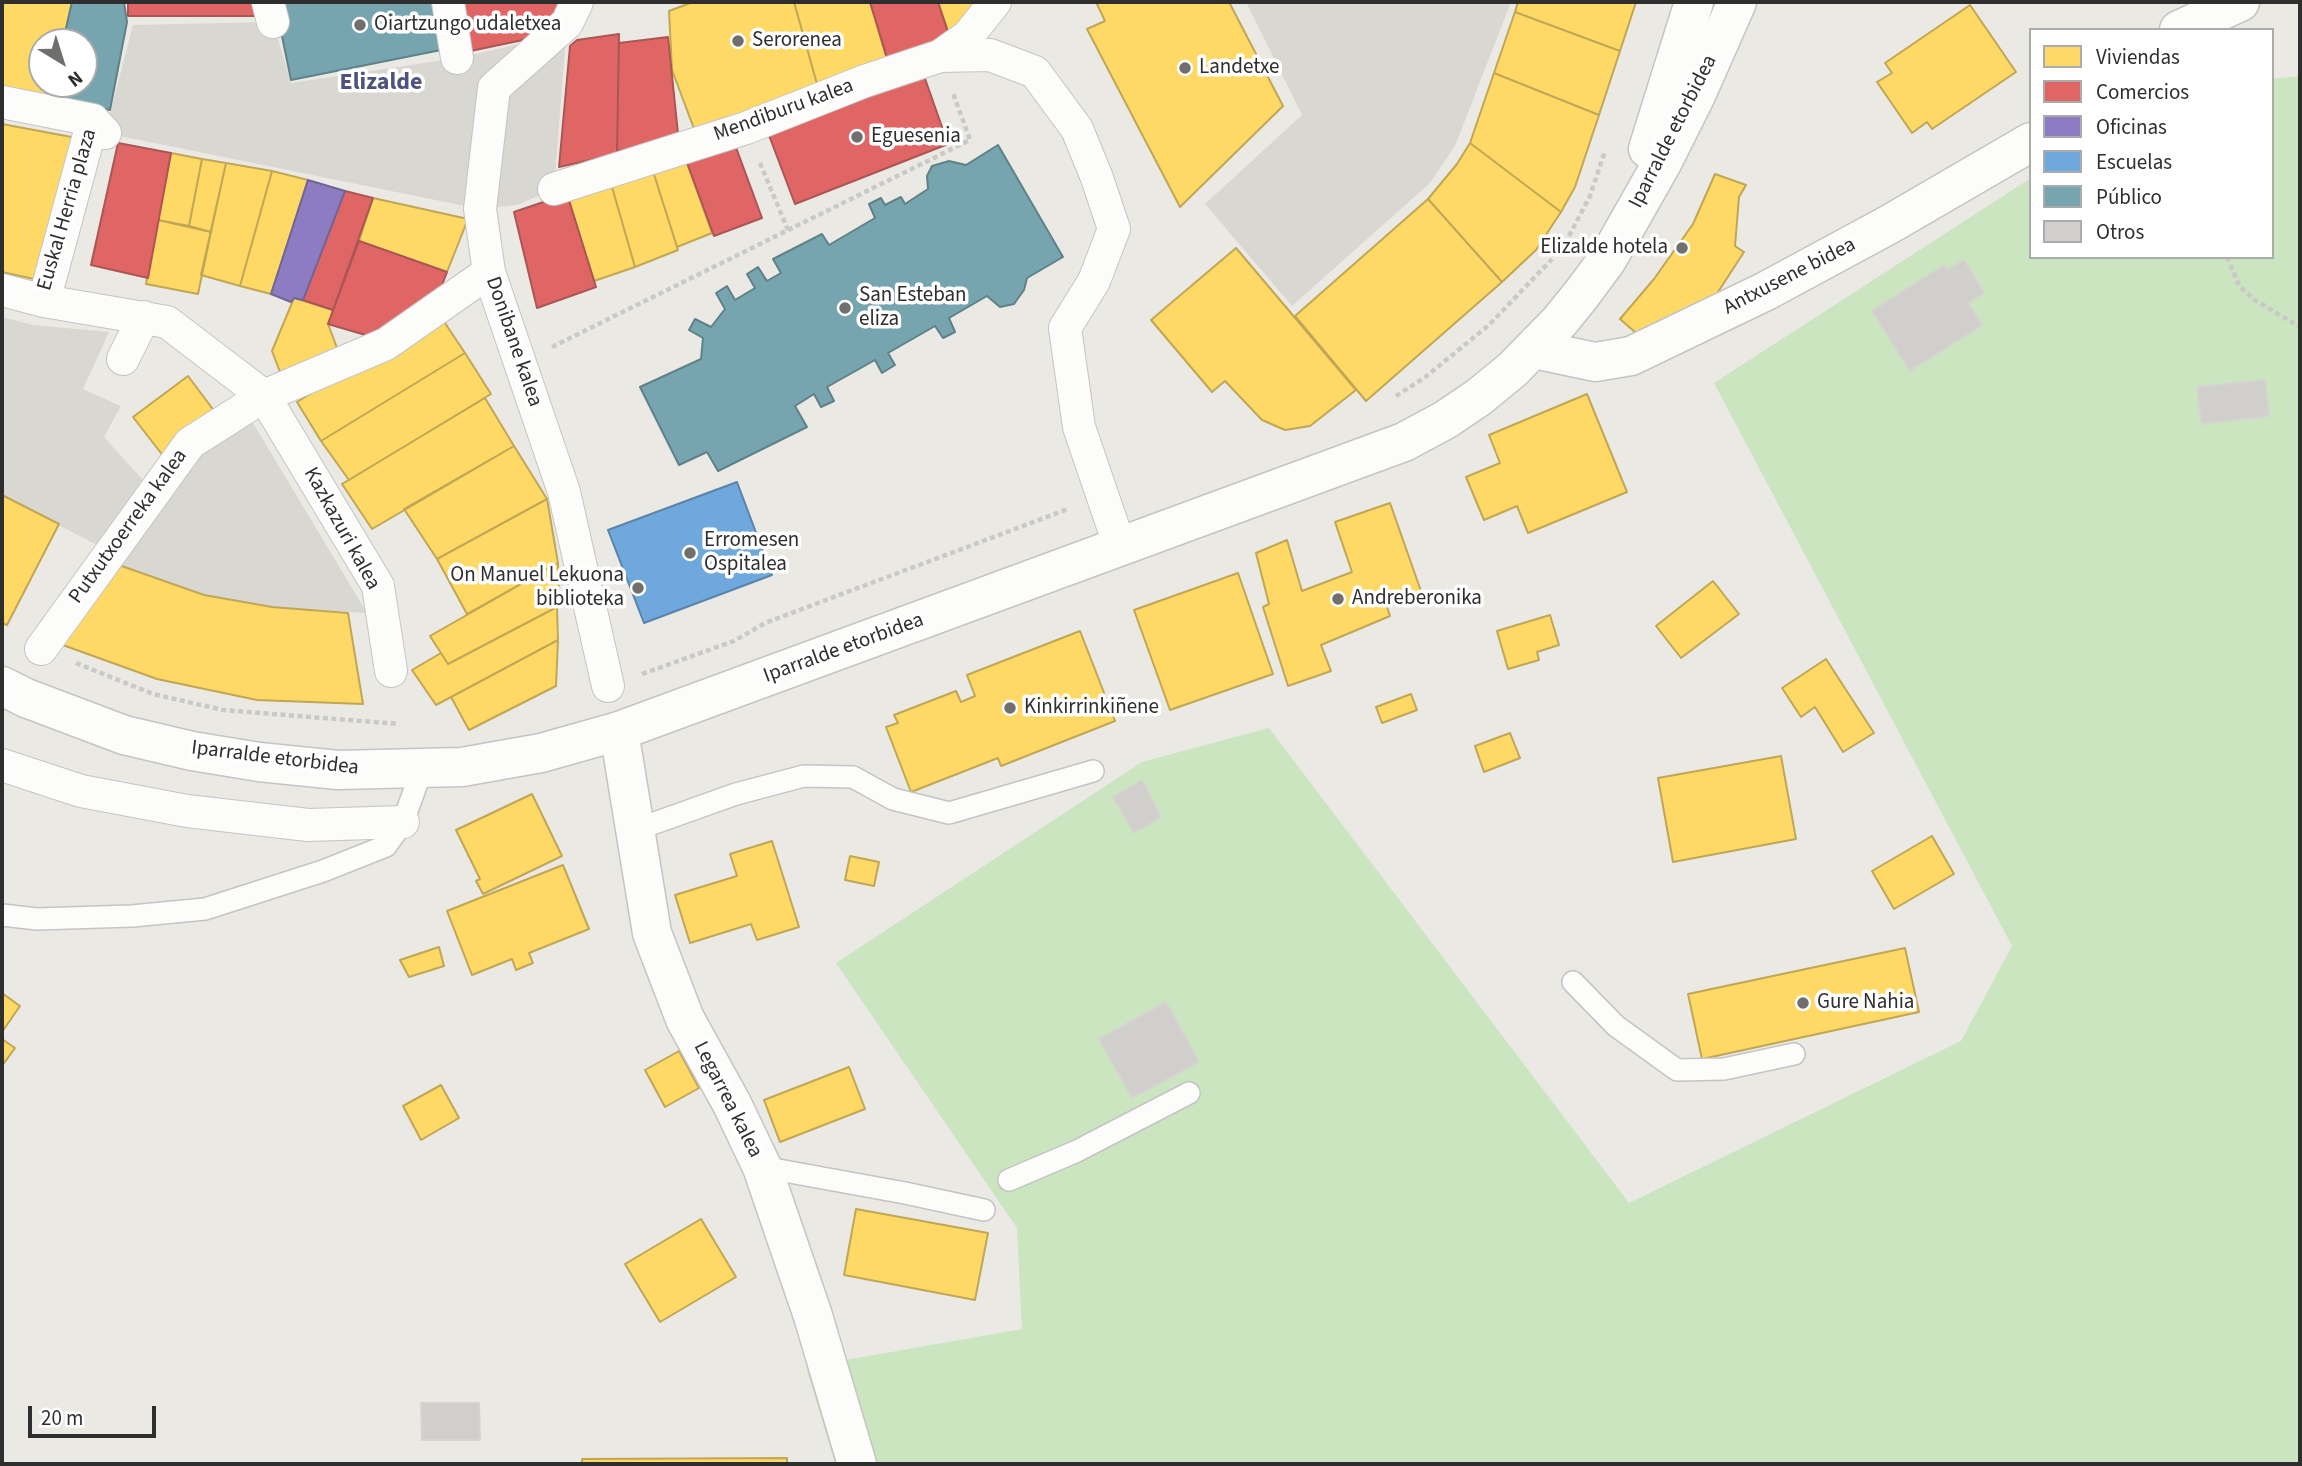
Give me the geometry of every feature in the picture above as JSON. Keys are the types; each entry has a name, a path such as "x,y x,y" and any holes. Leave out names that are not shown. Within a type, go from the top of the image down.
{"main road":[{"name":"Iparralde etorbidea","path":"1607,260 1646,155 1694,2"},
{"path":"2183,28 2240,2"},
{"name":"Iparralde etorbidea","path":"2,686 26,698 124,735 192,751 259,762 338,770 462,767 541,753 619,731 1404,442 1445,420 1479,397 1534,349 1581,295 1607,260 1662,163 1696,95 1731,7"},
{"name":"Antxusene bidea","path":"1534,349 1595,362 1631,356 1766,291 1890,224 2029,143"},
{"name":"Legarrea kalea","path":"619,731 652,933 685,1019 732,1104 762,1167 813,1316 857,1464"}],"street":[{"path":"448,2 457,58"},
{"name":"Mendiburu kalea","path":"554,189 746,128 865,81 940,56 968,36 995,2"},
{"name":"Donibane kalea","path":"572,12 494,88 480,209 489,272 564,492 608,686"},
{"path":"940,56 990,55 1035,72 1076,129 1097,178 1114,229 1094,281 1065,328 1079,427 1120,547"},
{"name":"Euskal Herria plaza","path":"2,102 99,127 44,301 2,290"},
{"name":"Putxutxoerreka kalea","path":"41,649 190,443 264,396 386,344 489,272"},
{"path":"44,301 167,321 264,396"},
{"path":"123,359 144,317"},
{"name":"Kazkazuri kalea","path":"264,396 378,586 391,671"},
{"path":"2,765 81,791 187,811 308,825 403,822"}],"lane":[{"path":"2,915 50,919 132,916 205,909 323,871 386,846 403,822 422,769"},
{"path":"635,830 736,794 804,776 853,777 893,799 949,813 1094,771"},
{"path":"1573,982 1616,1026 1677,1070 1724,1069 1794,1054"},
{"path":"1009,1180 1077,1151 1189,1093"},
{"path":"762,1167 984,1210"}],"path":[{"path":"565,342 970,140 940,56"},
{"path":"746,128 788,230"},
{"path":"1568,237 1590,195 1607,144"},
{"path":"1390,399 1423,378 1489,325 1553,258"},
{"path":"2228,259 2239,285 2255,300 2300,327"},
{"path":"672,663 734,641 765,624 1073,507 1105,508"},
{"path":"41,649 153,694 223,710 400,725"}],"green space":[{"path":"2300,76 2300,1464 835,1464 806,1367 1022,1329 1017,1228 836,963 1142,762 1269,728 1629,1203 1961,1041 2012,946 1714,383 2029,179 2029,259 2274,259 2274,79"}],"shaded area":[{"path":"1246,2 1511,2 1455,146 1430,183 1292,306 1205,204 1302,115"},
{"path":"273,22 291,83 457,58 546,38 567,23 554,189 517,205 480,209 105,133 133,25"},
{"path":"2,317 33,325 109,332 83,389 121,406 104,437 150,488 105,549 2,496"},
{"path":"250,418 367,613 272,607 204,595 116,564 199,450"}],"building: Viviendas":[{"path":"2,2 72,2 66,28 28,28 28,93 2,88"},
{"name":"Serorenea","path":"693,2 794,2 817,84 696,134 672,70 669,11"},
{"path":"794,2 870,2 888,63 817,84"},
{"path":"938,2 986,2 951,41"},
{"name":"Landetxe","path":"1096,2 1229,2 1283,106 1180,207 1087,29 1105,21"},
{"path":"1518,2 1636,2 1620,51 1515,12"},
{"path":"1970,5 2016,72 1932,129 1927,122 1912,133 1877,82 1892,73 1885,63"},
{"path":"1515,12 1620,51 1599,115 1494,73"},
{"path":"1494,73 1599,115 1575,187 1561,212 1470,143"},
{"path":"2,124 77,138 43,281 2,272"},
{"path":"1470,143 1561,212 1536,250 1502,282 1428,199 1457,164"},
{"path":"171,153 202,159 189,226 158,220"},
{"path":"202,159 226,163 211,232 189,226"},
{"path":"686,160 712,233 677,247 652,168"},
{"path":"226,163 272,171 240,286 201,275"},
{"path":"652,168 678,250 635,267 610,180"},
{"path":"272,171 308,180 271,294 240,286"},
{"path":"1715,174 1746,185 1739,197 1735,246 1744,252 1705,312 1644,340 1620,319 1654,279 1693,224"},
{"path":"610,180 635,267 594,281 567,194"},
{"path":"373,198 468,219 447,272 359,241"},
{"path":"1428,199 1502,282 1366,401 1295,316"},
{"path":"158,220 211,232 198,294 146,284"},
{"path":"1236,248 1356,390 1310,426 1285,430 1262,420 1225,381 1212,392 1151,320"},
{"path":"294,298 333,310 328,324 339,353 280,372 272,351"},
{"path":"439,314 465,353 321,441 297,402"},
{"path":"465,353 491,394 349,480 321,441"},
{"path":"188,376 218,416 164,457 133,417"},
{"path":"1587,394 1627,492 1528,533 1517,506 1484,520 1466,477 1500,463 1489,435"},
{"path":"485,398 514,446 372,529 342,484"},
{"path":"514,446 547,499 437,559 404,509"},
{"path":"2,495 59,524 7,625 2,623"},
{"path":"547,499 558,563 467,614 437,559"},
{"name":"Andreberonika","path":"1390,503 1422,594 1387,607 1390,616 1321,645 1331,671 1288,686 1263,607 1269,604 1256,553 1287,540 1302,591 1352,572 1335,522"},
{"path":"558,563 559,606 448,664 430,636"},
{"path":"116,564 204,595 272,607 348,613 363,704 257,700 157,679 60,644"},
{"path":"1238,573 1273,674 1170,710 1134,610"},
{"path":"1713,581 1739,614 1681,658 1656,626"},
{"path":"557,607 558,640 436,705 412,670 441,653 448,664"},
{"path":"1550,615 1559,645 1537,652 1539,660 1508,669 1497,631"},
{"name":"Kinkirrinkiñene","path":"1080,631 1115,721 1001,766 998,758 911,792 886,727 898,723 894,715 956,691 961,702 975,696 967,675"},
{"path":"558,640 556,686 469,730 451,697"},
{"path":"1826,659 1874,733 1843,752 1815,707 1801,717 1782,688"},
{"path":"1411,694 1417,710 1382,723 1376,707"},
{"path":"1510,733 1520,758 1484,772 1475,746"},
{"path":"1781,756 1796,839 1673,862 1658,778"},
{"path":"532,794 562,856 483,894 476,881 480,879 456,830"},
{"path":"1932,836 1954,874 1894,909 1872,871"},
{"path":"772,841 799,927 757,940 751,924 690,943 675,895 737,876 730,854"},
{"path":"850,856 879,862 874,886 845,880"},
{"path":"563,865 589,929 529,953 533,963 516,970 512,959 472,975 447,911"},
{"path":"439,947 444,966 409,977 400,960"},
{"name":"Gure Nahia","path":"1905,948 1919,1012 1702,1059 1688,994"},
{"path":"2,993 20,1006 2,1032"},
{"path":"2,1039 15,1048 2,1066"},
{"path":"679,1051 699,1088 665,1107 645,1070"},
{"path":"849,1067 865,1109 780,1142 764,1100"},
{"path":"441,1085 459,1118 421,1140 403,1106"},
{"path":"856,1209 988,1233 975,1300 844,1275"},
{"path":"701,1219 736,1277 660,1322 625,1264"},
{"path":"787,1458 787,1464 582,1464 582,1459"}],"building: Comercios":[{"path":"128,2 254,2 256,16 128,16"},
{"path":"454,2 559,2 552,28 537,37 461,53"},
{"path":"870,2 938,2 951,41 888,61"},
{"path":"619,34 617,154 559,167 570,46 577,40"},
{"path":"668,37 679,143 617,151 619,43"},
{"name":"Eguesenia","path":"923,73 948,144 795,204 767,130"},
{"path":"734,142 762,218 714,236 686,160"},
{"path":"118,143 171,153 148,278 91,265"},
{"path":"345,191 373,198 333,310 303,300"},
{"path":"567,194 596,287 537,308 514,212"},
{"path":"359,241 447,272 434,306 386,341 328,324"}],"building: Oficinas":[{"path":"308,180 345,191 303,300 294,298 291,302 271,294"}],"building: Escuelas":[{"name":"Erromesen Ospitalea","path":"737,482 772,575 644,623 608,530"}],"building: Público":[{"path":"72,2 124,2 127,22 110,110 51,98 98,98 98,28 66,28"},
{"name":"Oiartzungo udaletxea","path":"275,2 436,2 446,49 291,80"},
{"name":"San Esteban eliza","path":"998,145 1063,257 1027,278 1024,290 1014,304 1000,307 987,296 949,318 955,332 943,338 935,326 888,353 895,365 882,373 875,360 827,387 834,401 821,407 814,394 795,406 807,427 718,471 707,452 679,465 640,387 701,359 703,338 689,330 695,319 711,327 725,309 716,293 727,286 735,300 755,288 747,274 758,267 767,281 781,273 773,259 822,234 829,245 875,218 869,204 881,198 885,205 901,197 905,204 928,189 927,176 932,166 949,161 966,165"}],"building: Otros":[{"path":"1964,260 1984,293 1968,303 1982,325 1910,371 1872,311 1944,265 1947,270"},
{"path":"2265,380 2269,416 2201,424 2197,387"},
{"path":"1142,780 1161,817 1134,833 1113,797"},
{"path":"1166,1002 1199,1062 1132,1098 1099,1039"},
{"path":"421,1403 479,1403 480,1440 422,1440"}],"place":[{"name":"Oiartzungo udaletxea","path":"360,25"},
{"name":"Serorenea","path":"738,41"},
{"name":"Landetxe","path":"1185,68"},
{"name":"Eguesenia","path":"857,137"},
{"name":"Elizalde hotela","path":"1682,248"},
{"name":"San Esteban eliza","path":"845,308"},
{"name":"Erromesen Ospitalea","path":"690,553"},
{"name":"On Manuel Lekuona biblioteka","path":"638,588"},
{"name":"Andreberonika","path":"1338,599"},
{"name":"Kinkirrinkiñene","path":"1010,708"},
{"name":"Gure Nahia","path":"1803,1003"}],"district":[{"name":"Elizalde","path":"381,84"}]}
